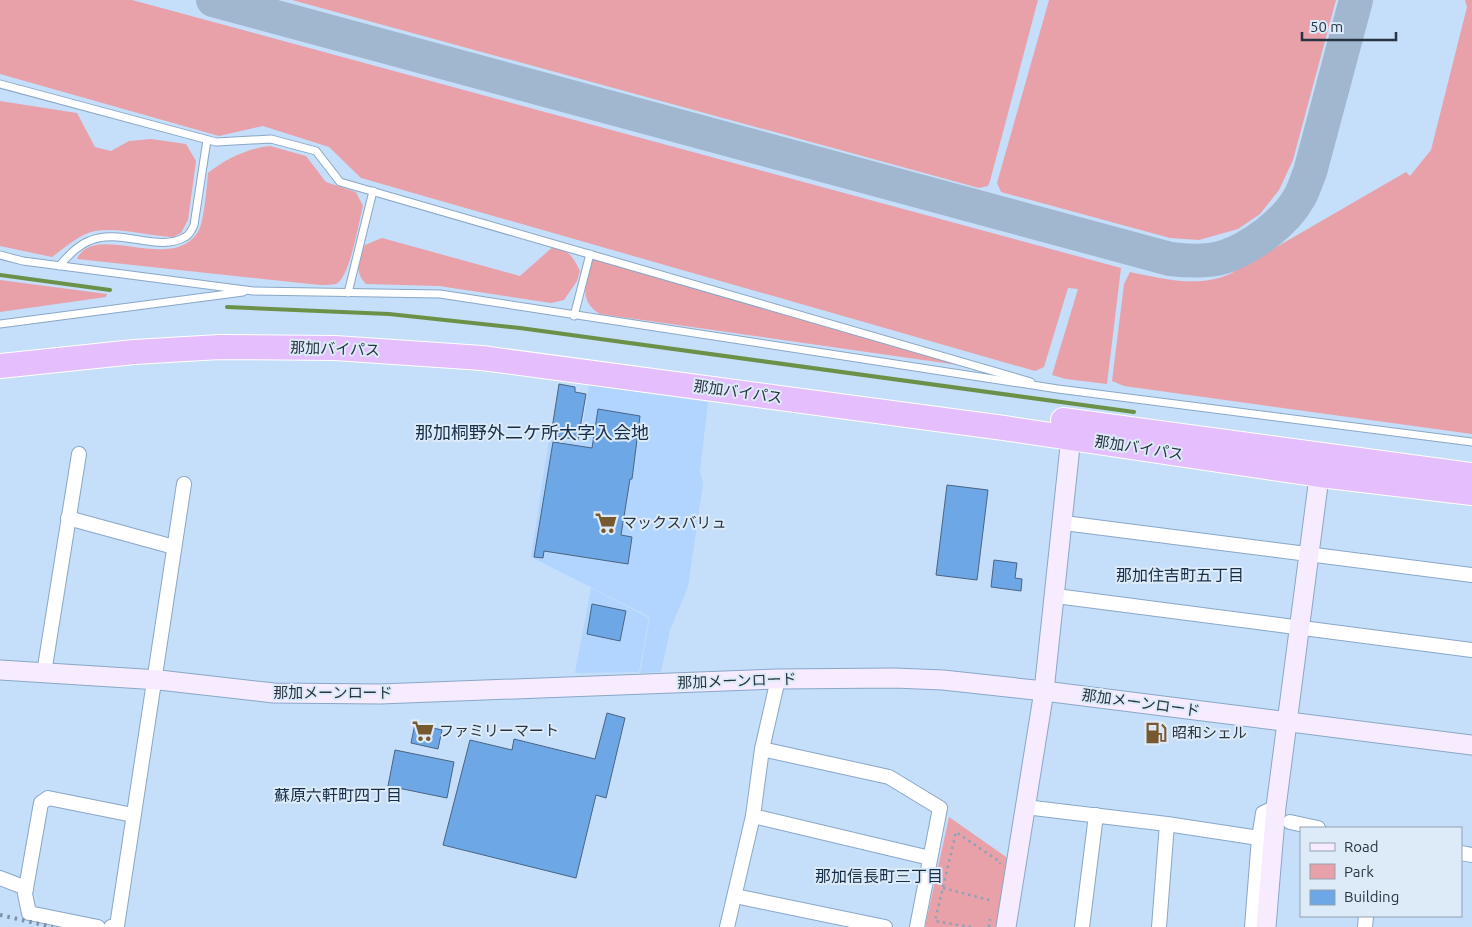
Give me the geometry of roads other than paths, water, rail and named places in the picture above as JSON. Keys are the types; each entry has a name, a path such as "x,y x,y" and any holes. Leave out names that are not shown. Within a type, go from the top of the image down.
{"highway":[{"name":"那加バイパス","path":"0,350 84,340 227,332 331,332 427,337 642,363 1321,465 1472,493"},
{"name":"那加バイパス","path":"0,366 134,352 220,347 335,348 396,351 482,358 1072,437 1321,465 1472,475"}],"street":[{"path":"1006,927 1044,691 1056,596 1072,437"},
{"path":"44,673 78,454"},
{"path":"1266,927 1276,807 1286,722 1300,628 1307,555 1321,465"},
{"path":"111,927 117,926 184,484"},
{"path":"68,518 174,547"},
{"path":"1064,523 1472,575"},
{"path":"1056,596 1472,650"},
{"name":"那加メーンロード","path":"0,670 153,680 274,694 380,694 778,679 896,678 1044,691 1472,745"},
{"path":"727,927 753,816 762,749 778,679"},
{"path":"762,749 889,777 940,808 917,927"},
{"path":"98,927 29,912 26,888 41,803 48,798 134,815"},
{"path":"1025,807 1167,824 1275,830 1300,829"},
{"path":"1082,927 1096,815"},
{"path":"753,816 930,858"},
{"path":"1159,927 1167,824"},
{"path":"1252,927 1275,830"},
{"path":"0,878 26,888"},
{"path":"734,896 885,927"}],"lane":[{"path":"0,84 216,142 249,142 271,139 316,151 340,182 1058,389"},
{"path":"59,266 72,252 89,241 102,237 175,242 188,236 194,225 207,140"},
{"path":"348,293 373,191"},
{"path":"574,316 590,254"},
{"path":"0,255 23,261 253,291 440,294 1058,389 1472,442"},
{"path":"0,324 253,291"}],"waterway":[{"path":"0,275 110,290"},
{"path":"227,307 389,314 520,328 1134,412"}],"railway":[{"path":"0,915 53,927"}],"place":[{"name":"マックスバリュ","path":"606,523"},
{"name":"ファミリーマート","path":"423,731"},
{"name":"昭和シェル","path":"1156,733"}],"district":[{"name":"那加桐野外二ケ所大字入会地","path":"532,433"},
{"name":"那加住吉町五丁目","path":"1180,575"},
{"name":"蘇原六軒町四丁目","path":"338,795"},
{"name":"那加信長町三丁目","path":"879,876"}]}
